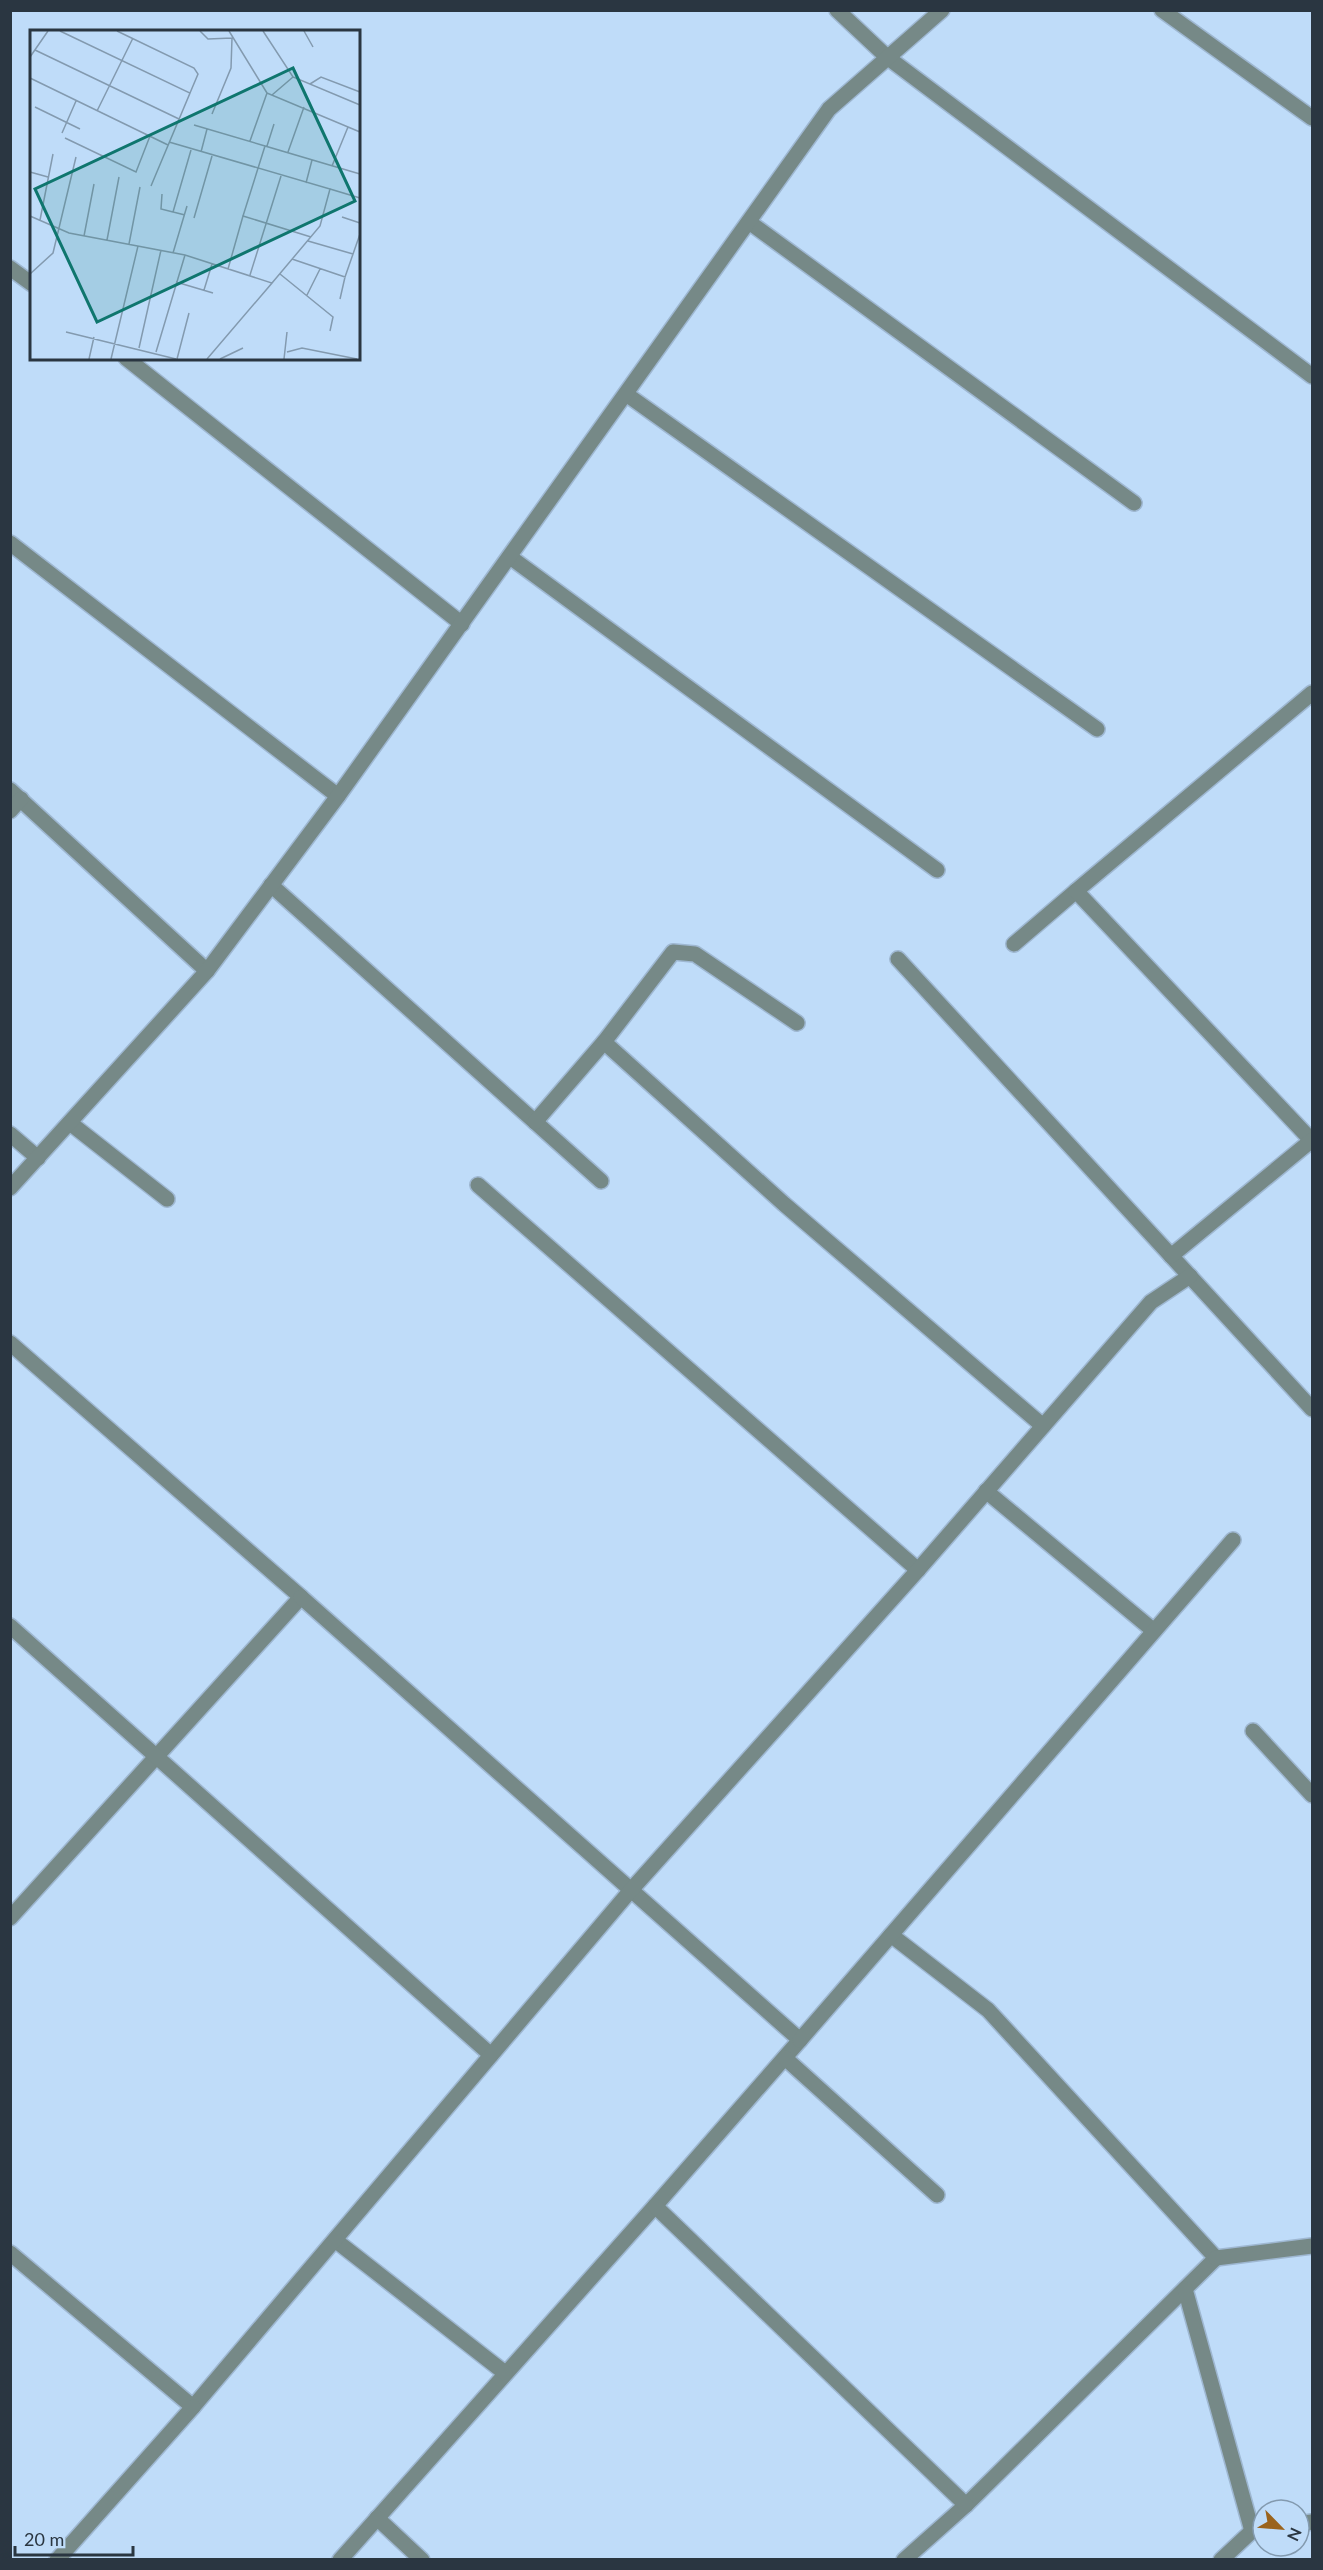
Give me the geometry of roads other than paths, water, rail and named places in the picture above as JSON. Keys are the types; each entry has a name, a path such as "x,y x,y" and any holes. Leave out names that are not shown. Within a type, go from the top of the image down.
{"street":[{"path":"837,10 887,57 1312,375"},
{"path":"10,1188 207,971 338,796 829,109 942,10"},
{"path":"1162,10 1312,118"},
{"path":"749,222 1134,503"},
{"path":"10,268 30,283"},
{"path":"129,360 462,624"},
{"path":"626,394 1097,729"},
{"path":"10,543 338,796"},
{"path":"510,557 937,870"},
{"path":"1014,944 1312,693"},
{"path":"14,800 207,971"},
{"path":"272,885 601,1181"},
{"path":"1076,891 1312,1141 1172,1256"},
{"path":"535,1122 604,1042 673,952 695,954 797,1023"},
{"path":"898,959 1312,1409"},
{"path":"604,1042 784,1204 1043,1426"},
{"path":"70,1124 167,1199"},
{"path":"10,1134 38,1158"},
{"path":"478,1185 918,1570"},
{"path":"57,2559 193,2407 631,1890 918,1570 1151,1302 1190,1276"},
{"path":"10,1343 302,1597 800,2040"},
{"path":"986,1491 1154,1631"},
{"path":"339,2559 785,2058 1233,1540"},
{"path":"10,1918 302,1597"},
{"path":"10,1626 491,2055"},
{"path":"1253,1731 1312,1795"},
{"path":"891,1935 988,2010 1216,2258"},
{"path":"785,2058 937,2195"},
{"path":"655,2206 966,2505"},
{"path":"335,2240 506,2373"},
{"path":"904,2559 966,2505 1216,2258 1312,2246"},
{"path":"10,2253 193,2407"},
{"path":"1185,2289 1251,2507"},
{"path":"377,2517 422,2559"},
{"path":"1221,2559 1251,2535"}]}
